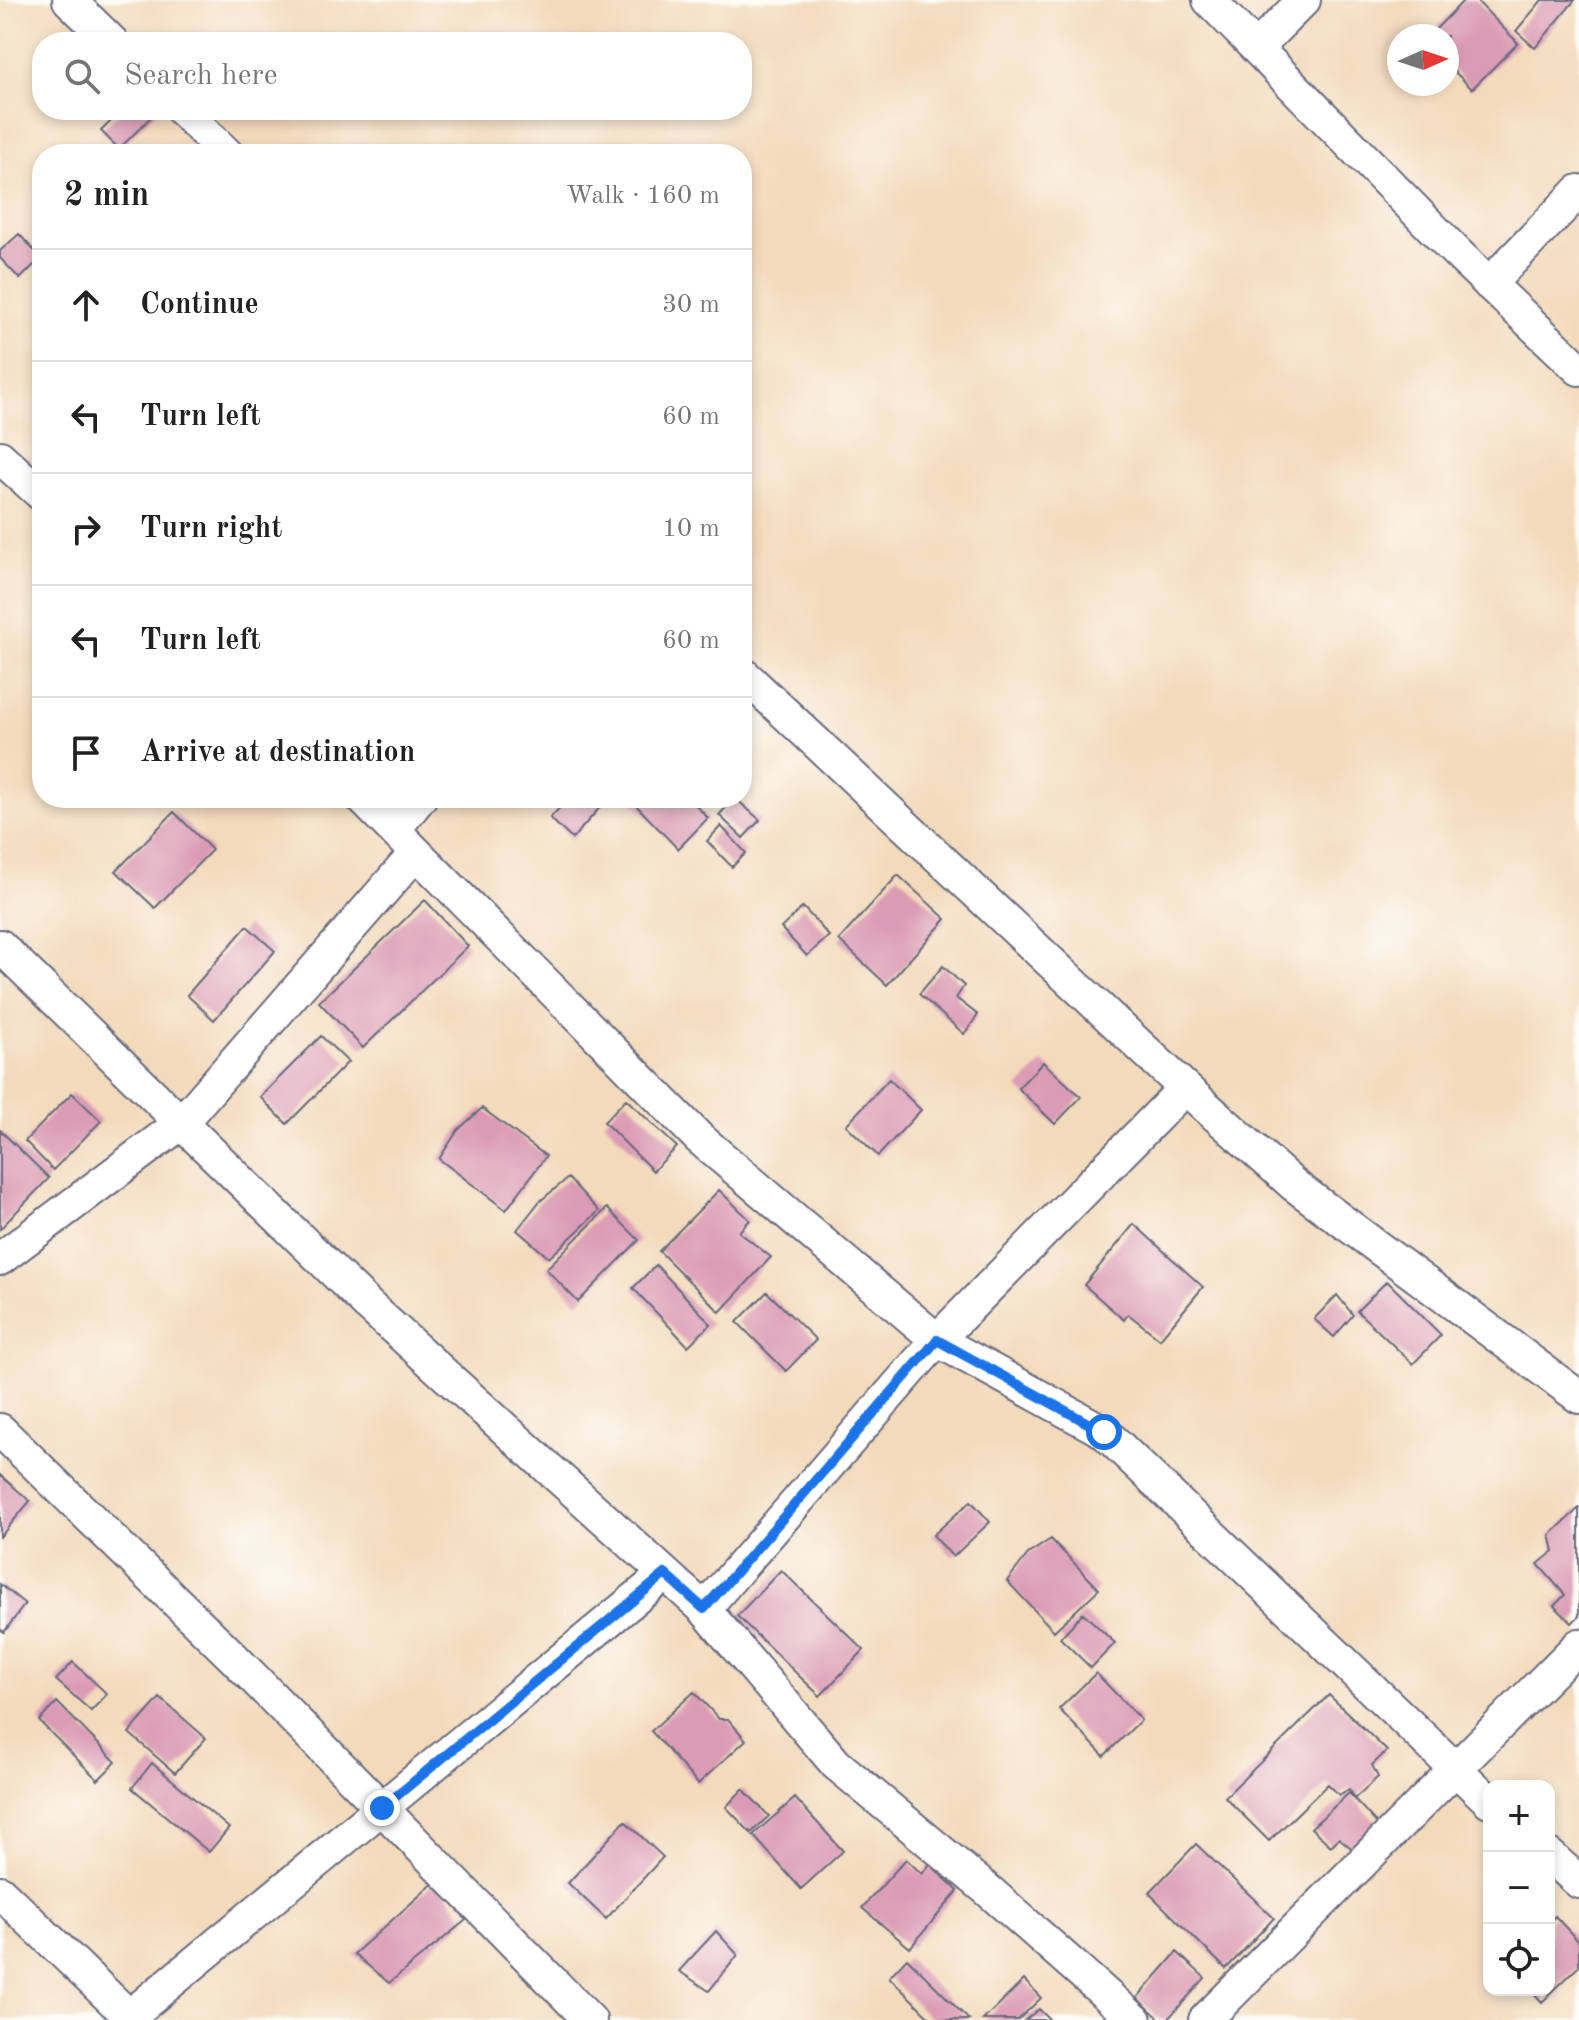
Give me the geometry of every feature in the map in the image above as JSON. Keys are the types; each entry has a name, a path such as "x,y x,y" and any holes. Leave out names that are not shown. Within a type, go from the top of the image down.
{"street":[{"path":"69,0 102,32"},
{"path":"1209,0 1489,284 1579,369"},
{"path":"1257,47 1304,0"},
{"path":"192,120 217,144"},
{"path":"1489,284 1579,191"},
{"path":"0,457 32,486"},
{"path":"752,682 1185,1088 1294,1185 1579,1397"},
{"path":"372,808 699,1138 937,1340 1104,1432 1483,1796"},
{"path":"394,830 412,808"},
{"path":"0,1259 180,1124 416,853"},
{"path":"0,946 368,1305 704,1609 836,1764 990,1892 1135,2020"},
{"path":"704,1609 937,1340 1185,1088"},
{"path":"0,1430 223,1647 590,2020"},
{"path":"0,1892 129,2019 665,1574"},
{"path":"1205,2020 1579,1645"},
{"path":"1555,1860 1579,1882"}],"building":[{"path":"1464,0 1476,0 1518,43 1472,89 1459,76 1459,24 1441,24"},
{"path":"1542,0 1575,0 1535,48 1516,31"},
{"path":"112,120 148,120 124,144 114,144 101,131"},
{"path":"19,234 32,248 32,267 20,279 0,258 0,251"},
{"path":"560,808 599,808 572,839 550,818"},
{"path":"639,808 698,808 708,818 678,849"},
{"path":"726,808 746,808 760,820 743,838 719,815"},
{"path":"174,812 212,850 155,908 116,871"},
{"path":"721,826 746,853 732,867 707,841"},
{"path":"898,875 946,919 887,985 839,940"},
{"path":"425,900 468,946 363,1048 319,1002"},
{"path":"803,907 829,936 807,956 781,928"},
{"path":"247,926 275,951 214,1020 187,995"},
{"path":"943,966 964,986 956,998 978,1015 964,1034 919,994"},
{"path":"321,1036 348,1062 287,1124 260,1097"},
{"path":"1043,1062 1081,1097 1055,1124 1018,1088"},
{"path":"889,1079 921,1110 878,1156 846,1125"},
{"path":"72,1093 101,1121 53,1170 25,1141"},
{"path":"626,1099 677,1147 653,1171 604,1122"},
{"path":"482,1108 546,1156 506,1210 439,1159 458,1130"},
{"path":"0,1130 49,1178 0,1229"},
{"path":"568,1178 599,1211 549,1258 517,1230 539,1202"},
{"path":"719,1190 750,1220 739,1232 771,1257 720,1312 659,1251"},
{"path":"607,1208 639,1240 578,1302 546,1269"},
{"path":"1134,1224 1203,1287 1160,1339 1128,1314 1124,1320 1084,1285"},
{"path":"656,1265 711,1324 688,1346 633,1288"},
{"path":"1387,1281 1441,1335 1413,1364 1357,1311"},
{"path":"767,1292 816,1340 786,1371 737,1322"},
{"path":"1337,1295 1353,1315 1334,1337 1314,1319"},
{"path":"0,1475 30,1501 0,1537"},
{"path":"971,1501 990,1522 953,1557 933,1535"},
{"path":"1579,1508 1579,1616 1572,1623 1554,1606 1565,1595 1538,1564 1554,1551 1550,1535"},
{"path":"1051,1539 1099,1589 1054,1631 1007,1581 1028,1554"},
{"path":"781,1570 864,1650 820,1696 737,1616"},
{"path":"0,1584 25,1604 4,1632 0,1629"},
{"path":"1083,1613 1115,1643 1091,1668 1060,1638"},
{"path":"73,1662 107,1694 91,1711 56,1680"},
{"path":"1096,1673 1141,1720 1104,1756 1059,1709"},
{"path":"694,1692 719,1719 728,1719 746,1740 698,1784 651,1731"},
{"path":"1329,1695 1387,1751 1372,1765 1378,1777 1355,1798 1349,1789 1339,1795 1328,1784 1269,1841 1225,1797"},
{"path":"160,1698 206,1738 175,1773 129,1733"},
{"path":"57,1702 116,1762 98,1780 39,1721"},
{"path":"152,1763 229,1828 209,1852 132,1788"},
{"path":"743,1789 769,1816 751,1833 726,1807"},
{"path":"1349,1793 1380,1827 1356,1852 1339,1838 1331,1846 1311,1828"},
{"path":"795,1798 843,1851 801,1889 753,1835"},
{"path":"625,1821 663,1857 606,1919 568,1883"},
{"path":"1196,1844 1274,1918 1226,1969 1149,1893"},
{"path":"906,1859 922,1874 930,1864 958,1891 910,1948 862,1908"},
{"path":"437,1880 466,1920 389,1983 354,1954"},
{"path":"1555,1916 1579,1942 1579,1966 1555,1989"},
{"path":"716,1931 738,1955 709,1991 679,1971"},
{"path":"1177,1952 1205,1978 1167,2020 1161,2020 1137,1998"},
{"path":"907,1958 969,2020 932,2020 889,1977"},
{"path":"1024,1980 1041,1998 1018,2020 983,2020"},
{"path":"1039,2009 1050,2020 1025,2020"}],"route":[{"path":"382,1808 665,1574 704,1609 937,1340 1104,1432"}]}
